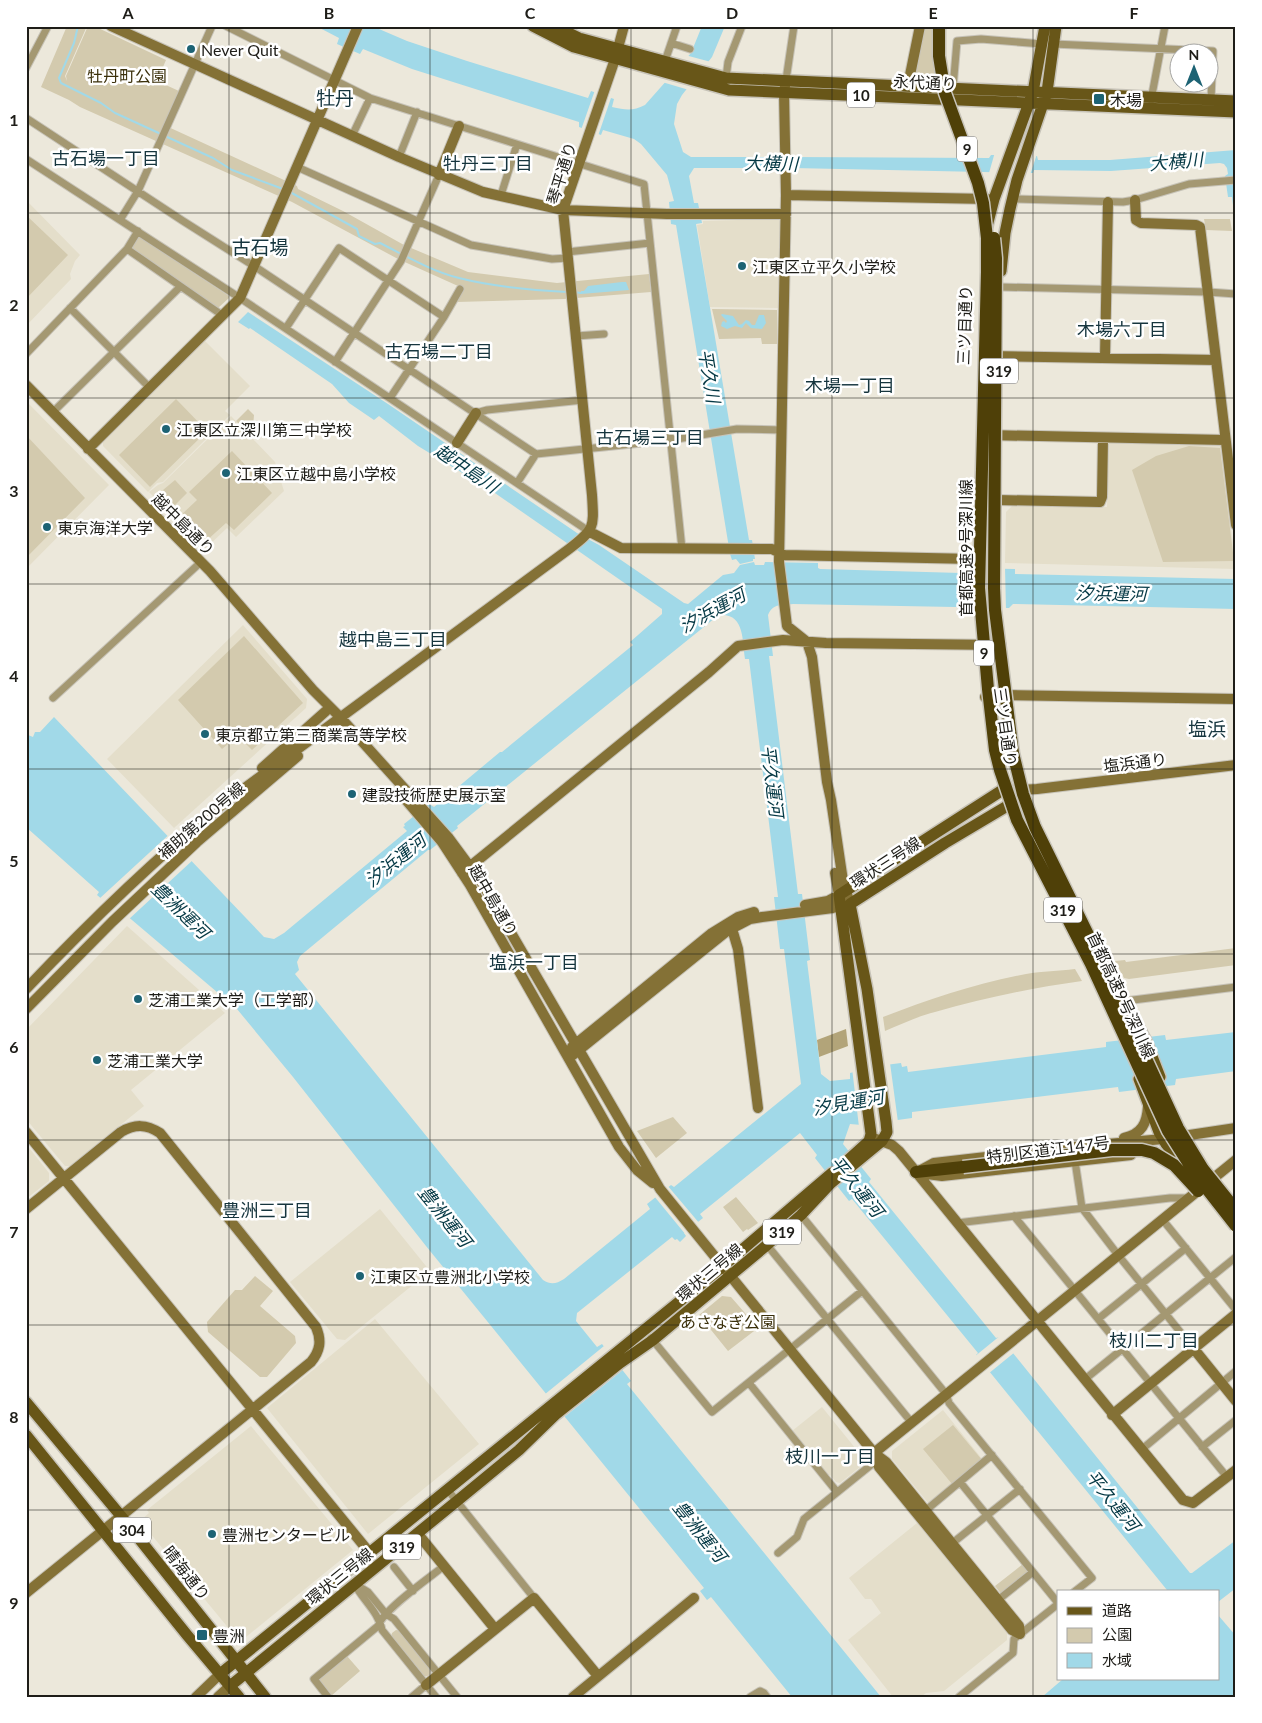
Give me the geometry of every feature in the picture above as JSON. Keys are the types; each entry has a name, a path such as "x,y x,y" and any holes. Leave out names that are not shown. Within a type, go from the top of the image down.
{"highway":[{"name":"首都高速9号深川線","path":"940,26 940,66 946,93 979,182 994,237 996,258 995,610 1013,753 1023,794 1035,827 1100,959 1178,1128 1203,1169 1236,1211"},
{"name":"首都高速9号深川線","path":"940,26 939,56 945,93 980,192 986,228 987,272 979,588 988,689 1000,770 1017,820 1095,971 1168,1131 1196,1176 1236,1226"},
{"path":"998,435 991,455 992,501 986,580 991,651 1000,725 1009,768 1024,814 1042,856 1100,959"},
{"path":"916,1172 1112,1150 1148,1151 1165,1158 1174,1165 1236,1234"}],"main road":[{"name":"永代通り","path":"533,26 574,47 665,60 726,78 785,86 1044,104 1236,101"},
{"name":"三ツ目通り","path":"998,435 1002,254 1017,180 1044,104 1048,44 1045,26"},
{"name":"三ツ目通り","path":"1056,26 1000,180 987,227 983,253 974,559 979,646 992,752 1006,806 1091,962 1123,1029 1148,1106 1165,1141 1206,1184 1236,1211"},
{"name":"永代通り","path":"558,27 616,54 671,74 729,90 785,86 908,85 1046,92 1236,112"},
{"name":"三ツ目通り","path":"992,501 998,611 1006,695 1017,766 1024,792 1051,859 1151,1053 1180,1136 1206,1184 1236,1230"},
{"name":"環状三号線","path":"844,899 1001,791"},
{"name":"環状三号線","path":"844,899 945,843 1006,806 1024,792"},
{"name":"環状三号線","path":"616,1359 653,1340 726,1271 876,1139 887,1132 867,989 844,899"},
{"name":"環状三号線","path":"844,899 852,991 870,1125 876,1139"},
{"path":"852,991 861,994 867,989"},
{"path":"854,1006 858,1002 869,1004"},
{"name":"環状三号線","path":"220,1674 447,1489 551,1411 616,1359 645,1329 726,1271 767,1245 801,1215 829,1180"},
{"name":"晴海通り","path":"26,1402 31,1411 121,1516 265,1697"},
{"name":"環状三号線","path":"230,1686 519,1450 551,1411"},
{"name":"304","path":"26,1435 239,1697"}],"street":[{"path":"26,68 30,52 48,26"},
{"path":"111,26 439,175 483,192 563,210 667,214 786,214"},
{"path":"120,220 138,191 212,26"},
{"path":"226,26 370,98 644,184 682,549"},
{"path":"88,449 240,298 358,26"},
{"name":"琴平通り","path":"588,534 593,521 563,210 604,92 624,26"},
{"path":"665,60 677,26"},
{"path":"726,78 728,62 742,26"},
{"path":"567,1055 712,933 731,925 748,913 807,908 844,899 836,884 826,798 827,782 812,657 807,642 787,626 779,558 786,214 785,86 794,26"},
{"path":"908,85 920,26"},
{"path":"1151,103 1165,26"},
{"path":"953,88 957,41 981,39 1048,44 1213,51 1211,100"},
{"path":"671,43 690,49"},
{"path":"352,136 370,98"},
{"path":"399,157 417,112"},
{"path":"26,118 409,368 536,454 671,440 731,430 782,430"},
{"path":"336,362 401,262 459,126"},
{"path":"501,195 517,144"},
{"path":"26,159 286,328 517,483 588,534 621,548 772,549 779,558"},
{"path":"297,167 471,245 552,259 650,243"},
{"path":"1012,199 1108,202 1135,200 1189,184 1236,180"},
{"path":"786,195 994,199"},
{"path":"1135,200 1136,220 1140,223 1199,226 1236,525"},
{"path":"1105,358 1108,202"},
{"path":"26,354 126,249 138,231"},
{"path":"286,328 339,248 444,317"},
{"path":"126,249 222,315"},
{"path":"54,412 180,287"},
{"path":"1001,287 1236,294"},
{"path":"390,398 444,317 460,289"},
{"path":"70,308 150,388"},
{"path":"576,336 604,334"},
{"path":"980,356 1216,360"},
{"name":"越中島通り","path":"26,385 201,562 338,720 470,866 482,882 660,1189 874,1453"},
{"path":"457,443 476,413 487,410 582,400"},
{"path":"977,436 1226,440"},
{"path":"992,501 1100,502 1102,497 1104,438"},
{"path":"517,483 536,454"},
{"path":"338,720 588,534"},
{"path":"779,558 784,555 974,559"},
{"path":"53,698 201,562"},
{"path":"462,873 709,672 738,646 776,641 1001,645"},
{"name":"越中島通り","path":"313,690 326,710 338,720"},
{"path":"985,697 1006,695 1236,699"},
{"name":"補助第200号線","path":"219,807 326,710"},
{"name":"補助第200号線","path":"26,989 102,912 186,833 338,720"},
{"name":"補助第200号線","path":"29,1002 197,842 338,720"},
{"name":"塩浜通り","path":"1001,791 1024,792 1236,765"},
{"name":"越中島通り","path":"445,840 512,961 628,1160 660,1189"},
{"path":"731,925 738,949 758,1108"},
{"path":"72,942 83,952"},
{"path":"512,961 523,954"},
{"path":"1125,1001 1236,987"},
{"name":"特別区道江147号","path":"916,1172 934,1163 1074,1146 1132,1136 1145,1123 1148,1106"},
{"path":"26,1209 131,1126 142,1125 151,1128 160,1133 316,1327 320,1336 320,1346 317,1355 311,1362 26,1593"},
{"name":"特別区道江147号","path":"1074,1146 1165,1141 1180,1136 1236,1128"},
{"path":"26,1132 369,1552"},
{"path":"876,1139 892,1145 899,1151 1183,1500 1193,1503 1236,1470"},
{"name":"特別区道江147号","path":"916,1172 942,1176 1133,1154 1154,1150 1165,1141"},
{"path":"778,1553 797,1537 804,1519 871,1464 874,1453 1236,1160"},
{"path":"1075,1161 1082,1208 1236,1401"},
{"path":"957,1223 1170,1198 1188,1198"},
{"path":"801,1215 1092,1578 1077,1590"},
{"path":"1014,1216 1226,1478"},
{"path":"1162,1220 1236,1310"},
{"path":"767,1245 912,1422"},
{"path":"1098,1319 1186,1248"},
{"path":"1084,1380 1236,1257"},
{"path":"645,1329 712,1412 862,1291"},
{"path":"1112,1415 1236,1314"},
{"path":"1141,1450 1236,1371"},
{"path":"749,1383 837,1492"},
{"path":"1202,1447 1236,1420"},
{"path":"874,1453 886,1462 925,1510 949,1546 1012,1630 1020,1634"},
{"path":"874,1453 879,1466 998,1600 1019,1626 1020,1634"},
{"path":"925,1510 992,1455"},
{"path":"960,1482 1057,1602"},
{"path":"447,1489 598,1676"},
{"path":"949,1546 1020,1489"},
{"path":"418,1534 495,1629"},
{"path":"328,1697 314,1679 378,1626 380,1620 386,1614 444,1566"},
{"path":"394,1567 414,1591"},
{"path":"345,1572 380,1620 382,1630 436,1697"},
{"path":"998,1600 1033,1572"},
{"path":"355,1584 368,1592 386,1614 394,1619 457,1697"},
{"path":"412,1697 534,1598"},
{"path":"572,1697 694,1598"},
{"path":"959,1697 1014,1653 1014,1638 1057,1604"},
{"path":"196,1697 220,1674"},
{"path":"218,1697 230,1686"},
{"path":"750,1697 760,1691 768,1697"}],"shaded area":[{"path":"26,200 80,255 75,261 70,274 71,279 26,326"},
{"name":"江東区立平久小学校","path":"778,219 781,222 779,308 710,307 697,225 703,224 703,221"},
{"name":"江東区立深川第三中学校","path":"205,341 250,386 225,411 230,415 163,482 157,483 148,492 103,446 103,442"},
{"name":"東京海洋大学","path":"26,401 109,485 26,569"},
{"name":"江東区立越中島小学校","path":"231,416 275,462 284,491 236,537 227,528 205,549 149,492 163,483"},
{"path":"1109,442 1221,445 1236,569 1005,563 1006,512 1013,505 1107,507"},
{"name":"東京都立第三商業高等学校","path":"243,625 307,699 306,708 174,828 107,759"},
{"name":"芝浦工業大学","path":"127,926 225,1013 131,1090 144,1106 70,1166 65,1166 26,1119 26,1030"},
{"path":"846,1029 848,1046 819,1057 817,1040"},
{"path":"26,1144 49,1173 49,1181 26,1199"},
{"name":"江東区立豊洲北小学校","path":"380,1209 430,1271 345,1340 337,1339 290,1282"},
{"path":"375,1319 479,1444 368,1534 267,1408"},
{"path":"822,1407 864,1459 865,1463 840,1483 836,1482 830,1475 828,1476 792,1431"},
{"path":"943,1410 983,1460 929,1504 892,1459 892,1451"},
{"path":"251,1426 353,1550 246,1637 235,1636 140,1521 149,1513 147,1510"},
{"path":"917,1523 1007,1633 1007,1640 944,1691 926,1693 921,1697 893,1697 848,1640 881,1613 871,1599 865,1599 849,1578"}],"green space":[{"name":"牡丹町公園","path":"67,26 87,26 65,76 67,81 66,76 88,26 94,26 166,60 157,81 179,91 164,125 297,186 298,189 343,211 404,245 468,272 557,283 649,274 651,292 564,299 457,302 464,289 398,259 292,202 80,107 41,87"},
{"path":"923,26 947,26 937,75 914,74"},
{"path":"26,215 68,255 26,299"},
{"path":"1204,219 1230,219 1232,231 1206,230"},
{"path":"139,237 229,296 229,298 218,308 131,248"},
{"path":"712,309 777,310 777,344 762,344 761,338 719,339"},
{"path":"176,399 207,431 150,487 119,455"},
{"path":"248,409 254,415 253,427 256,432 251,436 236,421"},
{"path":"26,435 85,498 26,558"},
{"path":"1189,446 1220,448 1234,561 1163,562 1132,470 1156,456"},
{"path":"232,451 272,493 234,530 226,523 205,542 180,516 197,500 189,492"},
{"path":"175,480 187,493 174,506 162,494 163,490"},
{"path":"244,636 303,703 252,750 238,736 222,749 178,700"},
{"path":"1236,948 1236,965 1129,979 1124,978 1115,961 1125,960 1126,962"},
{"path":"1075,969 1082,981 1026,990 971,1002 922,1016 885,1031 883,1017 936,998 1008,978 1032,973"},
{"path":"673,1117 687,1133 656,1158 637,1131"},
{"path":"736,1197 758,1223 743,1232 723,1207"},
{"path":"255,1276 273,1291 260,1306 295,1336 296,1343 267,1377 260,1377 208,1332 207,1322 235,1290 242,1290"},
{"name":"あさなぎ公園","path":"722,1296 731,1297 758,1328 728,1351 699,1315"},
{"path":"953,1425 982,1460 952,1484 923,1449"},
{"path":"1023,1564 1030,1572 1002,1595 995,1586"},
{"path":"396,1630 401,1631 431,1670 430,1675 424,1677 391,1637 392,1633"},
{"path":"347,1656 360,1671 331,1696 319,1682 319,1679"}],"water":[{"path":"316,26 372,26 407,41 467,61 588,98 591,91 614,99 612,107 629,109 645,105 691,53 702,26 725,26 712,57 677,104 674,124 683,152 691,157 989,158 991,155 1037,156 1038,160 1110,160 1236,150 1236,230 1232,197 1228,197 1225,176 1228,174 1227,168 1224,164 1220,163 1111,171 1034,170 1033,173 694,168 689,176 694,203 698,203 702,223 696,224 749,540 752,540 755,559 740,564 736,559 732,560 730,554 676,225 671,224 669,202 674,201 667,175 641,144 634,139 603,130 601,135 579,127 579,122 412,69 363,49 360,54 337,44 339,38"},
{"path":"626,282 629,290 581,294 581,291 584,291 588,286"},
{"path":"248,312 684,603 688,604 723,575 734,573 740,565 754,562 755,565 764,565 765,562 818,563 818,568 820,569 961,573 962,568 1015,569 1015,574 1236,579 1236,609 1013,604 1009,608 793,604 775,607 768,615 773,656 769,656 798,894 802,894 810,960 807,961 821,1074 830,1081 850,1079 850,1073 854,1072 854,1069 901,1063 902,1067 907,1066 908,1072 1106,1047 1106,1042 1165,1035 1166,1040 1236,1032 1236,1071 1176,1079 1175,1085 1119,1092 1118,1087 912,1112 912,1118 862,1125 850,1124 843,1144 871,1179 869,1182 996,1338 1000,1337 1190,1573 1236,1540 1236,1588 1220,1600 1220,1590 1167,1590 976,1355 978,1353 852,1199 849,1201 815,1158 817,1155 800,1133 700,1214 703,1218 684,1233 686,1236 680,1242 672,1237 577,1313 576,1321 597,1347 602,1344 631,1381 627,1384 881,1697 792,1697 711,1597 707,1600 700,1591 704,1588 426,1246 237,1009 119,909 97,895 99,892 26,827 26,736 33,737 35,732 40,732 54,717 264,937 274,939 284,933 407,831 403,827 405,826 404,824 429,804 434,807 633,645 630,642 662,614 662,609 492,491 418,446 379,416 374,420 349,403 332,384 238,322","holes":["722,615 735,619 741,631 745,659 749,659 778,897 774,897 780,949 784,949 801,1084 674,1187 671,1185 647,1204 650,1209 564,1279 556,1283 549,1283 543,1280 295,974 299,970 297,962 300,956 428,850 458,828 457,826 715,618"]},
{"path":"722,314 733,316 739,325 746,320 755,325 759,315 764,315 766,323 762,329 751,328 746,323 742,328 735,326 727,329 721,326 722,322 726,323 727,321"},
{"path":"1220,1617 1236,1636 1236,1697 1042,1697 1062,1680 1220,1680"}],"pier":[{"path":"685,55 711,62 689,90 662,82"},
{"path":"595,90 612,95 598,136 581,130"},
{"path":"995,152 1037,154 1030,175 989,173"},
{"path":"966,566 1005,567 1006,610 968,609"},
{"path":"174,830 186,839 182,847 194,859 128,920 118,911 111,915 100,905 99,899"},
{"path":"890,1063 898,1122 859,1127 852,1068"},
{"path":"667,1185 700,1224 686,1235 654,1196"},
{"path":"1001,1335 1015,1352 988,1374 974,1357"},
{"path":"604,1346 624,1369 563,1418 544,1395"}],"waterway":[{"path":"78,26 74,43 59,78 61,83 101,103 115,113 161,134"},
{"path":"165,136 213,158 232,170 283,189"},
{"path":"290,192 357,229 359,236 375,244 380,243 438,271 459,278 499,286 567,292"},
{"path":"574,292 581,293"}],"place":[{"name":"Never Quit","path":"191,49"},
{"name":"木場","path":"1099,99"},
{"name":"江東区立平久小学校","path":"742,266"},
{"name":"江東区立深川第三中学校","path":"166,429"},
{"name":"江東区立越中島小学校","path":"226,473"},
{"name":"東京海洋大学","path":"47,527"},
{"name":"東京都立第三商業高等学校","path":"205,734"},
{"name":"建設技術歴史展示室","path":"352,794"},
{"name":"芝浦工業大学（工学部）","path":"138,999"},
{"name":"芝浦工業大学","path":"97,1060"},
{"name":"江東区立豊洲北小学校","path":"360,1276"},
{"name":"豊洲センタービル","path":"212,1534"},
{"name":"豊洲","path":"202,1635"}],"district":[{"name":"牡丹","path":"335,97"},
{"name":"古石場一丁目","path":"106,158"},
{"name":"牡丹三丁目","path":"488,163"},
{"name":"古石場","path":"260,246"},
{"name":"木場六丁目","path":"1122,329"},
{"name":"古石場二丁目","path":"439,351"},
{"name":"木場一丁目","path":"850,385"},
{"name":"古石場三丁目","path":"650,437"},
{"name":"越中島三丁目","path":"393,639"},
{"name":"塩浜","path":"1207,728"},
{"name":"塩浜一丁目","path":"534,962"},
{"name":"豊洲三丁目","path":"267,1210"},
{"name":"枝川二丁目","path":"1154,1340"},
{"name":"枝川一丁目","path":"830,1456"}],"water label":[{"name":"大横川","path":"1176,161"},
{"name":"大横川","path":"771,163"},
{"name":"平久川","path":"710,376"},
{"name":"越中島川","path":"467,468"},
{"name":"汐浜運河","path":"1111,593"},
{"name":"汐浜運河","path":"712,610"},
{"name":"平久運河","path":"773,781"},
{"name":"汐浜運河","path":"395,860"},
{"name":"豊洲運河","path":"181,910"},
{"name":"汐見運河","path":"848,1102"},
{"name":"平久運河","path":"857,1186"},
{"name":"豊洲運河","path":"445,1216"},
{"name":"平久運河","path":"1113,1500"},
{"name":"豊洲運河","path":"700,1531"}]}
